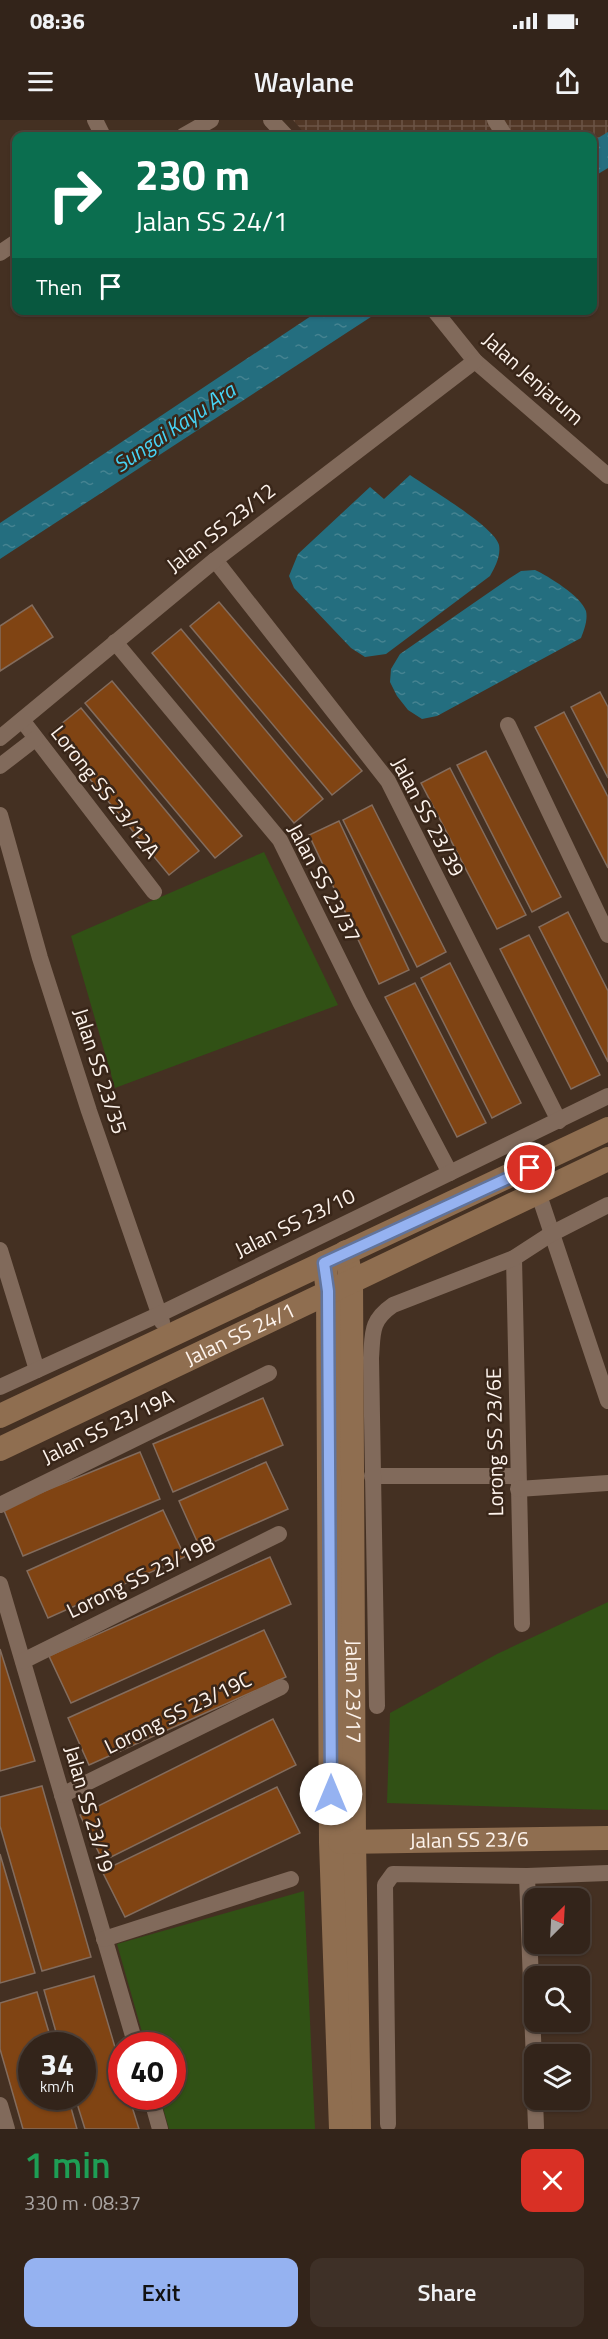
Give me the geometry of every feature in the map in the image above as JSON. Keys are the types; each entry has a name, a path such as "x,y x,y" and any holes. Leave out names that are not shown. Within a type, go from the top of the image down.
{"street":[{"path":"190,132 211,120"},
{"path":"271,120 282,132"},
{"name":"Jalan Jenjarum","path":"438,315 475,361 606,470"},
{"name":"Jalan SS 23/12","path":"0,738 215,560 475,361"},
{"name":"Jalan SS 23/39","path":"215,560 388,781 559,1121"},
{"name":"Jalan SS 23/37","path":"115,642 280,840 360,1002 450,1173"},
{"name":"Lorong SS 23/12A","path":"22,720 154,892"},
{"path":"508,725 608,935"},
{"path":"0,766 35,739"},
{"name":"Jalan SS 23/35","path":"0,815 40,958 89,1111 160,1314 166,1338"},
{"name":"Jalan SS 23/10","path":"0,1388 160,1314 608,1096"},
{"name":"Jalan SS 24/1","path":"0,1416 608,1129"},
{"name":"Jalan SS 24/1","path":"0,1449 608,1159"},
{"path":"538,1192 608,1401"},
{"path":"377,1706 371,1358 374,1324 382,1313 393,1305 514,1258 551,1234 608,1205"},
{"path":"0,1250 37,1370"},
{"name":"Jalan 23/17","path":"341,2129 351,1280 346,1252"},
{"name":"Lorong SS 23/6E","path":"514,1258 522,1624"},
{"name":"Jalan 23/17","path":"324,1263 328,1291 343,1842 359,2129"},
{"name":"Jalan SS 23/19A","path":"0,1505 269,1373"},
{"path":"372,1476 608,1483"},
{"name":"Lorong SS 23/19B","path":"23,1661 279,1534"},
{"name":"Jalan SS 23/19","path":"0,1584 132,2032"},
{"name":"Lorong SS 23/19C","path":"62,1795 281,1687"},
{"name":"Jalan SS 23/6","path":"343,1842 608,1838"},
{"path":"388,2124 385,1886 388,1879 393,1874 527,1876 608,1873"},
{"path":"527,1876 533,2044"},
{"path":"104,1939 291,1879"},
{"path":"0,2105 7,2129"},
{"path":"155,2110 160,2129"},
{"path":"535,2110 536,2127"}],"shaded area":[{"path":"293,120 608,120 608,134 597,140 597,132 304,132"}],"green space":[{"path":"264,852 338,1005 115,1088 71,936"},
{"path":"608,1602 608,1810 387,1803 390,1713 497,1654"},
{"path":"304,1891 315,2129 169,2129 164,2110 186,2110 186,2032 142,2032 117,1944"}],"water":[{"path":"608,132 608,168 597,175 597,139"},
{"name":"Sungai Kayu Ara","path":"312,315 374,315 0,559 0,523"},
{"path":"410,475 486,528 499,545 498,557 490,576 386,654 365,657 351,648 294,588 289,576 298,554 370,487 384,499"},
{"path":"535,570 564,587 583,605 586,618 581,638 437,716 422,719 408,710 390,682 391,669 400,654 521,571"}],"building":[{"path":"219,602 362,771 332,795 190,626"},
{"path":"32,605 53,637 0,671 0,626"},
{"path":"181,629 323,799 294,823 152,653"},
{"path":"112,681 242,836 215,858 85,703"},
{"path":"600,692 608,707 608,778 571,707"},
{"path":"81,708 199,851 169,875 51,732"},
{"path":"564,712 608,797 608,868 535,727"},
{"path":"486,751 561,897 532,912 457,765"},
{"path":"450,768 526,915 497,929 421,783"},
{"path":"372,805 446,952 417,967 343,820"},
{"path":"339,821 409,970 379,984 309,835"},
{"path":"568,912 608,991 608,1062 539,927"},
{"path":"529,935 600,1075 571,1089 500,949"},
{"path":"450,963 521,1103 492,1118 421,978"},
{"path":"415,983 486,1123 457,1137 385,997"},
{"path":"263,1398 283,1445 173,1492 153,1444"},
{"path":"140,1452 160,1499 23,1556 3,1508"},
{"path":"266,1462 288,1509 200,1548 179,1501"},
{"path":"163,1510 185,1557 48,1618 27,1571"},
{"path":"270,1557 291,1604 71,1703 49,1656"},
{"path":"264,1630 286,1677 89,1765 68,1718"},
{"path":"0,1649 35,1761 0,1771"},
{"path":"273,1719 296,1765 103,1861 80,1815"},
{"path":"42,1786 91,1957 42,1971 0,1826 0,1797"},
{"path":"277,1787 300,1833 125,1917 102,1871"},
{"path":"0,1854 35,1973 0,1983"},
{"path":"94,1976 111,2032 108,2032 108,2110 133,2110 139,2129 85,2129 79,2110 96,2110 96,2032 56,2032 44,1990"},
{"path":"37,1992 49,2032 18,2032 18,2110 72,2110 77,2129 23,2129 0,2049 0,2003"}],"route":[{"path":"331,1794 328,1291 324,1263 530,1168"}]}
